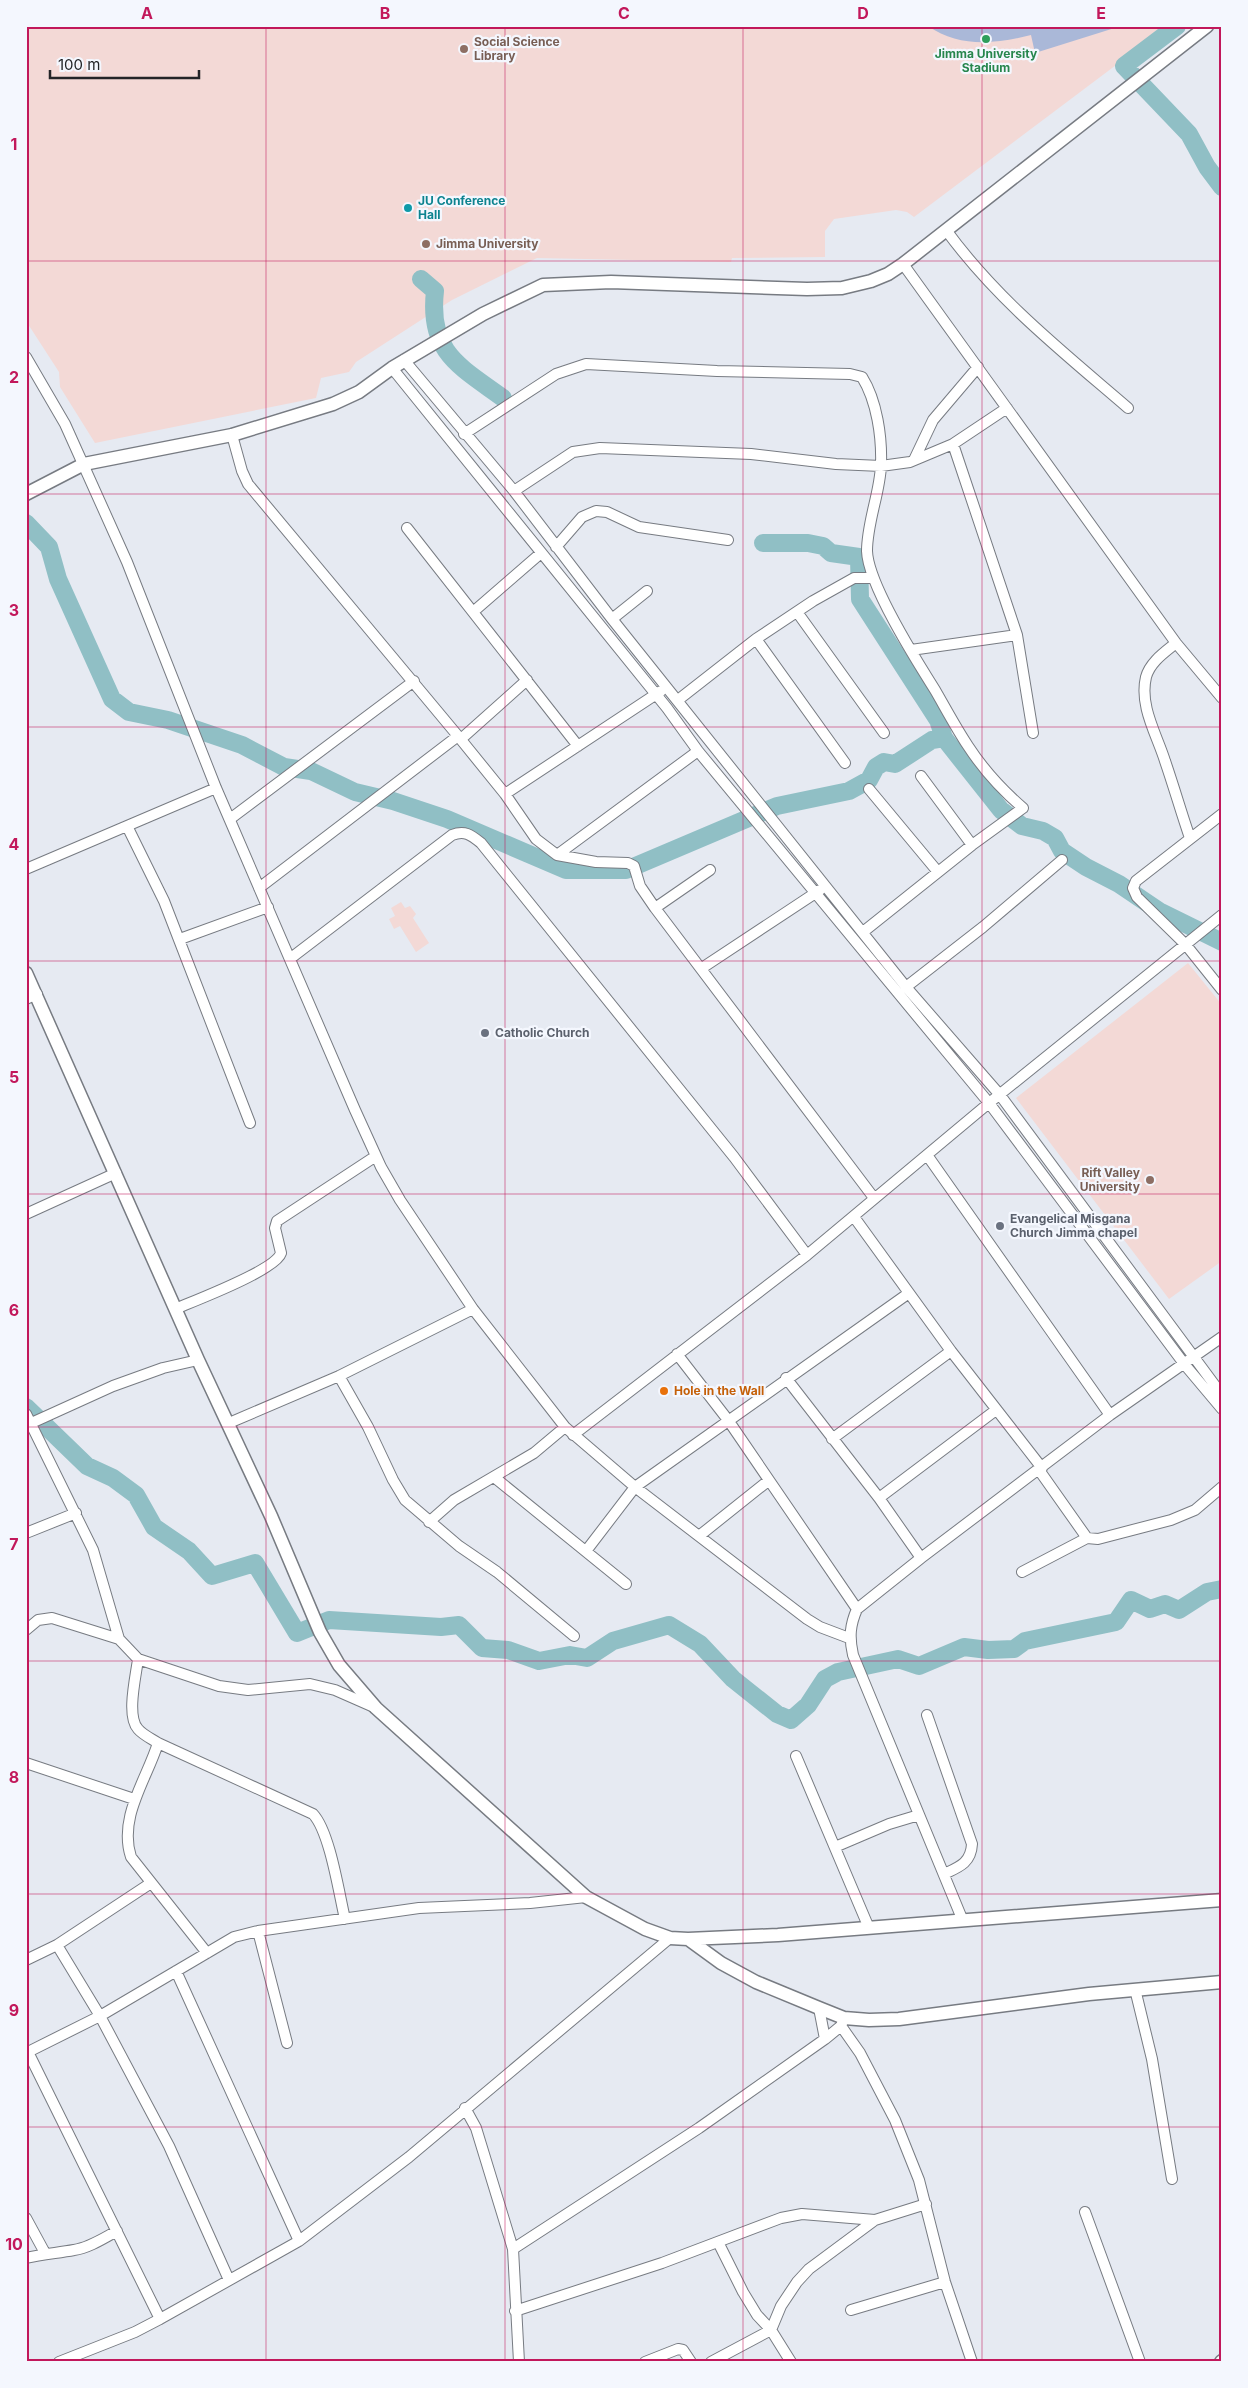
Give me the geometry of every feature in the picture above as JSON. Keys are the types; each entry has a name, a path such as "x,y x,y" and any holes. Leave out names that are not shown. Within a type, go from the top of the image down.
{"street":[{"path":"26,494 84,464 232,435 333,404 359,392 406,359 509,299 543,285 611,282 807,290 842,288 888,274 1207,26"},
{"path":"946,230 969,262 1026,322 1128,408"},
{"path":"903,264 1176,643 1222,698"},
{"path":"26,357 84,464 128,562 216,788 376,1156 400,1200 473,1309 569,1431 635,1487 807,1620 850,1638"},
{"path":"406,359 464,434 514,492 612,619 906,986 1000,1095 1222,1396"},
{"path":"464,434 556,374 586,364 717,371 850,374 862,377 871,392 879,435 881,466 871,513 867,553 873,578 911,650 968,747 1004,792 1023,808 972,845 863,932"},
{"path":"914,460 933,420 978,367"},
{"path":"392,368 656,695 698,751 989,1103 1184,1365 1222,1409"},
{"path":"514,492 544,469 573,452 600,448 751,454 836,464 881,466 914,460 953,444 1007,408"},
{"path":"232,435 242,471 248,484 344,602 414,681 460,737 505,794 536,839 557,855 596,862 628,863 634,866 640,886 655,908 874,1198"},
{"path":"953,444 1017,635 1033,733"},
{"path":"556,547 582,516 596,511 607,512 639,527 728,540"},
{"path":"407,528 578,746"},
{"path":"473,612 541,553"},
{"path":"678,700 756,639 797,612 854,578 873,578"},
{"path":"612,619 647,591"},
{"path":"797,612 884,733"},
{"path":"911,650 1017,635"},
{"path":"756,639 846,763"},
{"path":"1176,643 1151,667 1146,678 1146,699 1152,727 1190,838"},
{"path":"259,888 460,737 527,680"},
{"path":"230,819 414,681"},
{"path":"505,794 656,695 666,686"},
{"path":"557,855 698,751"},
{"path":"921,776 972,845"},
{"path":"26,869 216,788"},
{"path":"870,789 938,872"},
{"path":"1222,814 1136,881 1135,894 1186,945 1222,990"},
{"path":"127,826 164,901 180,939 250,1123"},
{"path":"291,958 452,835 460,832 468,833 481,843 661,1065 808,1255"},
{"path":"906,986 983,927 1062,860"},
{"path":"655,908 710,870"},
{"path":"702,968 826,886"},
{"path":"180,939 268,907"},
{"path":"429,1522 454,1500 569,1431 677,1354 808,1255 989,1103 1222,915"},
{"path":"26,973 32,996 116,1173 198,1360 229,1423 320,1632 339,1665 376,1708 586,1897 645,1929 670,1938 688,1939 778,1936 1222,1900"},
{"path":"927,1155 1110,1415"},
{"path":"176,1309 236,1284 275,1261 281,1253 275,1228 277,1221 376,1156"},
{"path":"26,1214 116,1173"},
{"path":"854,1217 951,1351 1041,1469 1087,1538"},
{"path":"586,1551 635,1487 909,1292"},
{"path":"229,1423 339,1376 473,1309"},
{"path":"963,1920 853,1654 850,1638 852,1621 857,1609 920,1558 1041,1469 1110,1415 1222,1337"},
{"path":"832,1438 951,1351"},
{"path":"677,1354 728,1420 857,1609"},
{"path":"29,1425 113,1386 163,1368 198,1360"},
{"path":"339,1376 368,1427 392,1480 405,1500 429,1522 459,1546 497,1572 574,1636"},
{"path":"786,1378 879,1498 920,1558"},
{"path":"879,1498 996,1410"},
{"path":"26,1414 29,1425 76,1513 93,1550 119,1639 138,1659 219,1686 248,1690 310,1684 335,1690 376,1708"},
{"path":"494,1477 626,1584"},
{"path":"699,1536 768,1481"},
{"path":"1022,1572 1087,1538 1098,1539 1171,1520 1194,1510 1222,1486"},
{"path":"26,1533 76,1513"},
{"path":"26,1630 38,1620 52,1618 119,1639"},
{"path":"138,1659 132,1706 132,1717 137,1729 158,1743 313,1814 323,1833 345,1919"},
{"path":"927,1715 972,1844 972,1854 967,1861 944,1874"},
{"path":"158,1743 134,1799 127,1845 131,1856 207,1953"},
{"path":"796,1756 869,1928"},
{"path":"26,1763 134,1799"},
{"path":"835,1847 889,1824 918,1815"},
{"path":"26,1960 57,1945 151,1883"},
{"path":"160,2320 118,2231 27,2052 100,2016 234,1937 258,1931 419,1908 530,1903 586,1897"},
{"path":"258,1931 287,2043"},
{"path":"59,2362 160,2320 299,2241 409,2157 465,2108 550,2040 670,1938"},
{"path":"688,1939 721,1963 756,1982 819,2008 842,2022 895,2120 919,2180 945,2282 972,2362"},
{"path":"57,1945 100,2016 169,2146 230,2280"},
{"path":"176,1971 299,2241"},
{"path":"513,2249 699,2128 826,2040 842,2022 899,2019 976,2007 1222,1982"},
{"path":"1135,1990 1152,2059 1172,2180"},
{"path":"819,2008 826,2040"},
{"path":"465,2108 476,2128 513,2249 519,2362"},
{"path":"711,2362 771,2330 781,2306 797,2282 809,2269 875,2220 926,2204"},
{"path":"1085,2212 1140,2362"},
{"path":"515,2311 718,2242 781,2218 802,2214 875,2220"},
{"path":"26,2218 45,2253"},
{"path":"26,2258 89,2246 118,2231"},
{"path":"718,2242 742,2292 757,2315 771,2330 791,2362"},
{"path":"851,2310 945,2282"},
{"path":"645,2362 678,2350 683,2350 690,2362"}],"shaded area":[{"name":"Jimma University","path":"26,26 1168,26 914,217 907,212 896,210 834,219 825,231 825,257 732,258 731,262 537,258 452,300 356,362 349,372 321,378 316,398 95,443 60,387 59,372 26,321"},
{"name":"Jimma University Stadium","path":"928,26 1121,26 1035,53 1031,35 991,42 965,41 952,38"},
{"path":"401,902 405,908 410,906 416,914 413,918 429,943 416,952 400,926 394,929 389,919 395,916 391,908"},
{"name":"Rift Valley University","path":"1188,963 1222,1005 1222,1261 1169,1299 1016,1098"}],"waterway":[{"path":"1177,26 1124,66 1189,134 1207,167 1222,187"},
{"path":"421,279 435,291 434,312 436,329 450,355 460,366 503,398"},
{"path":"26,523 49,547 58,579 112,699 129,712 168,720 242,745 284,767 311,771 355,792 393,801 447,819 566,870 626,870 777,806 849,791 869,780 876,767 884,762 895,764 932,740 944,738 1001,810 1022,826 1043,831 1055,838 1062,851 1086,867 1119,884 1159,911 1222,942"},
{"path":"763,543 808,543 823,546 831,553 859,557 860,599 938,720 944,738"},
{"path":"26,1407 87,1466 113,1478 136,1495 154,1527 189,1551 212,1576 255,1563 297,1633 329,1620 441,1627 459,1625 482,1648 508,1650 539,1661 570,1655 587,1658 613,1641 669,1625 700,1644 733,1679 777,1714 791,1720 808,1705 825,1679 838,1672 898,1659 919,1666 964,1647 988,1650 1014,1649 1025,1641 1116,1622 1131,1600 1150,1609 1165,1604 1179,1610 1207,1592 1222,1589"}],"place":[{"name":"Jimma University Stadium","path":"986,39"},
{"name":"Social Science Library","path":"464,49"},
{"name":"JU Conference Hall","path":"408,208"},
{"name":"Jimma University","path":"426,244"},
{"name":"Catholic Church","path":"485,1033"},
{"name":"Rift Valley University","path":"1150,1180"},
{"name":"Evangelical Misgana Church Jimma chapel","path":"1000,1226"},
{"name":"Hole in the Wall","path":"664,1391"}]}
